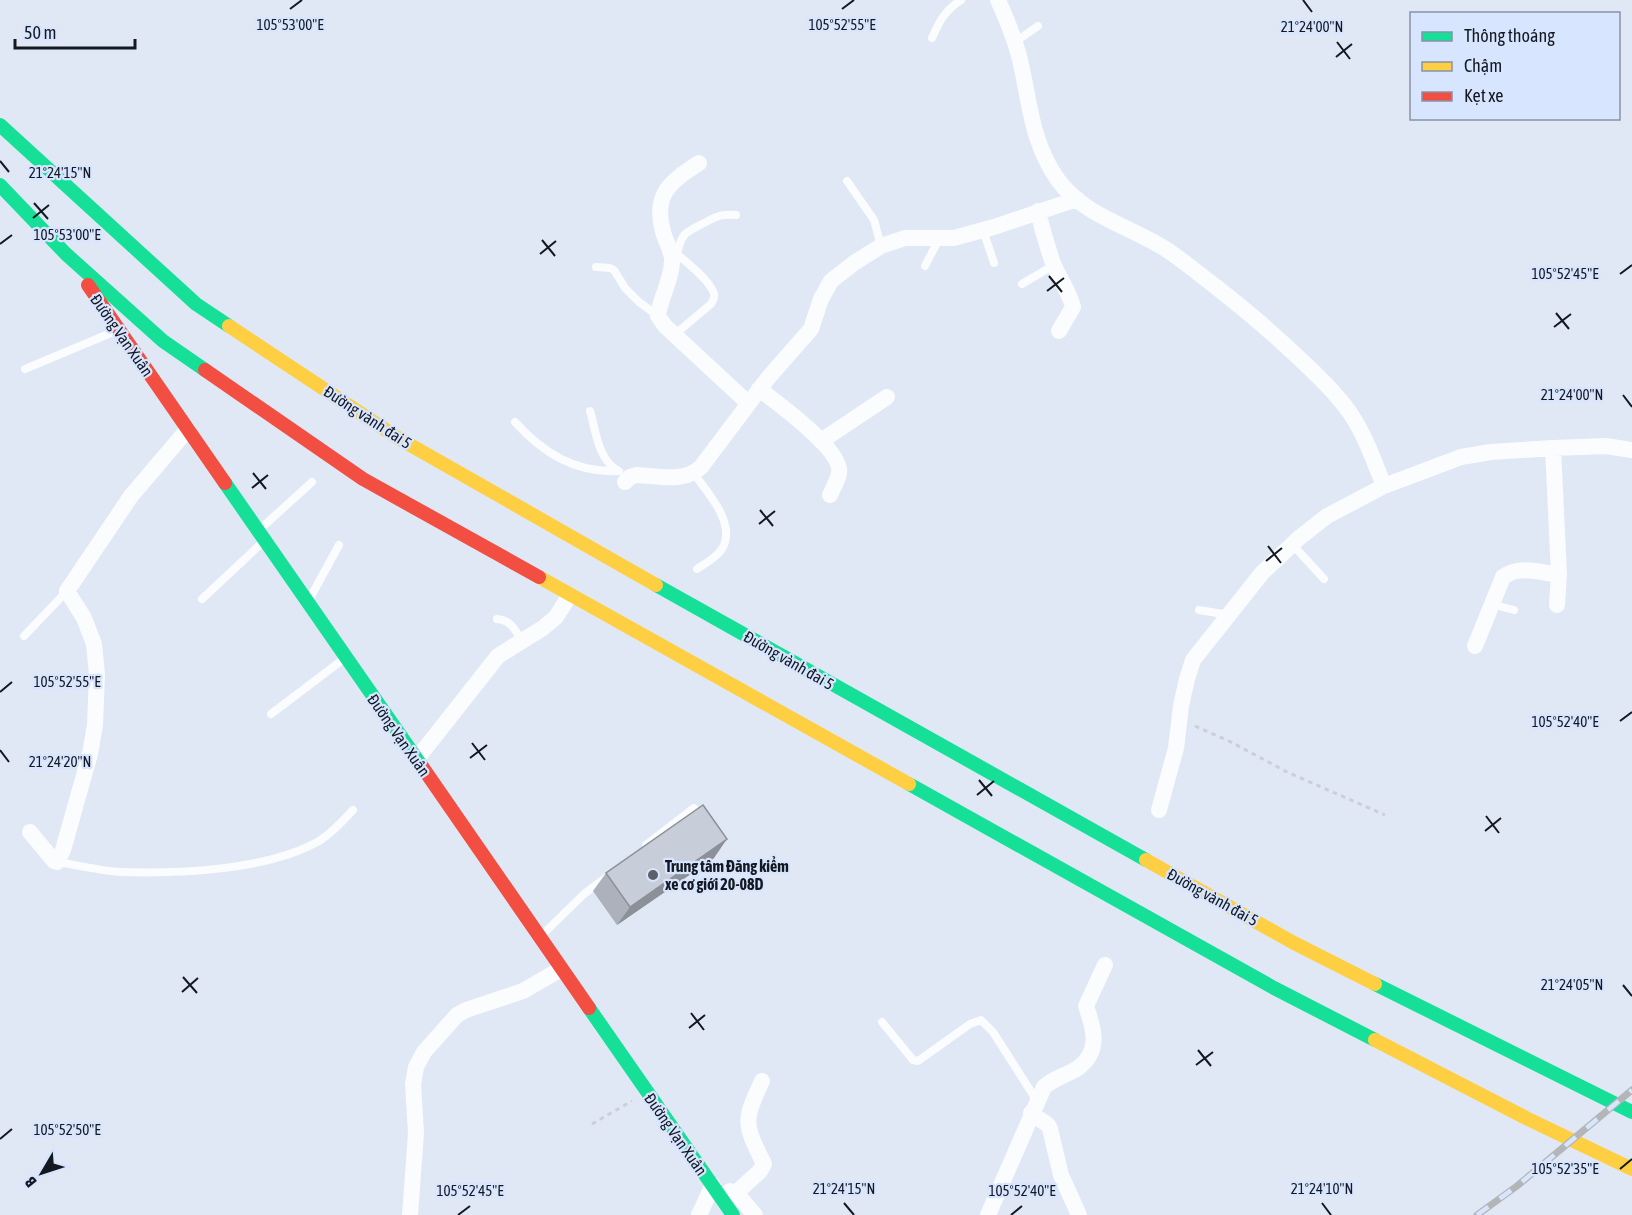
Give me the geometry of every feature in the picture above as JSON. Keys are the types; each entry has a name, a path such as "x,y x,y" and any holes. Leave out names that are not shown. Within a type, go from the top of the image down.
{"main road":[{"name":"Đường vành đai 5","path":"0,125 196,304 398,438 853,697 1294,943 1632,1112"},
{"name":"Đường Vạn Xuân","path":"0,169 66,254 646,1092 725,1192 733,1215"},
{"name":"Đường Vạn Xuân","path":"0,185 66,254"},
{"path":"66,254 163,341 363,479 1274,988 1526,1118 1632,1169"}],"street":[{"path":"998,0 1015,42 1033,128 1045,158 1059,181 1077,199 1113,222 1163,247 1236,303 1326,383 1349,411 1361,431 1384,486"},
{"path":"699,163 675,178 664,193 661,204 660,223 674,252 669,284 658,316 674,334 748,403"},
{"path":"624,476 685,477 694,474 759,389 811,329 821,299 831,281 881,246 905,238 954,238 1077,199"},
{"path":"1038,211 1054,265 1070,295 1073,307 1059,331"},
{"path":"759,389 808,427 839,464 840,473 830,495"},
{"path":"821,441 887,397"},
{"path":"30,832 57,862 63,850 87,766 95,725 97,674 94,644 84,618 67,591 131,496 188,429"},
{"path":"1159,810 1176,748 1187,679 1193,660 1262,573 1292,544 1327,516 1384,486 1461,457 1491,452 1553,448 1606,446 1632,450"},
{"path":"1553,448 1557,605"},
{"path":"1475,646 1503,578 1510,571 1522,570 1558,575"},
{"path":"416,760 498,656 543,628 556,616 566,601"},
{"path":"988,1215 1044,1087 1077,1068 1092,1050 1093,1028 1086,1006 1105,964"},
{"path":"410,1215 416,1133 413,1084 416,1067 424,1052 456,1015 523,991 561,969"},
{"path":"699,1215 725,1192 760,1171 764,1164 747,1123 748,1112 762,1081"},
{"path":"1034,1107 1050,1129 1061,1175 1079,1215"},
{"path":"725,1192 755,1215"}],"lane":[{"path":"932,38 939,20 961,0"},
{"path":"1015,42 1038,26"},
{"path":"846,181 874,220 881,246"},
{"path":"674,334 714,298 714,293 697,271 674,252 680,240 690,229 719,214 736,215"},
{"path":"983,230 994,263"},
{"path":"925,266 939,238"},
{"path":"1022,284 1054,265"},
{"path":"596,267 614,270 625,288 658,316"},
{"path":"25,369 119,330"},
{"path":"590,411 602,455 613,468 624,476"},
{"path":"515,422 537,445 579,467 624,476"},
{"path":"694,474 723,518 727,532 723,547 715,557 697,569"},
{"path":"202,599 312,482"},
{"path":"1292,544 1324,579"},
{"path":"308,603 339,545"},
{"path":"24,636 67,591"},
{"path":"1491,604 1514,610"},
{"path":"1199,610 1229,616"},
{"path":"497,619 505,620 510,624 522,641"},
{"path":"271,714 345,657"},
{"path":"57,760 87,766"},
{"path":"639,851 694,808"},
{"path":"57,862 119,872 184,872 228,867 282,856 302,849 321,840 353,810"},
{"path":"540,938 584,894 612,872"},
{"path":"882,1022 913,1060 918,1061 969,1024 981,1020 993,1032 1034,1107"}],"path":[{"path":"1180,719 1229,741 1287,772 1385,815"},
{"path":"592,1124 646,1092"}],"building":[{"name":"Trung tâm Đăng kiểm xe cơ giới 20-08D","path":"703,805 727,839 630,907 606,873"}],"railway":[{"path":"1477,1215 1517,1186 1632,1090"}],"traffic: fast":[{"path":"0,125 196,304 229,326"},
{"path":"0,185 66,254 163,341 205,370"},
{"path":"225,483 423,768"},
{"path":"656,585 1146,860"},
{"path":"909,784 1274,988 1375,1040"},
{"path":"1375,984 1632,1112"},
{"path":"589,1008 733,1215"}],"traffic: slow":[{"path":"229,326 398,438 656,585"},
{"path":"539,577 909,784"},
{"path":"1146,860 1294,943 1375,984"},
{"path":"1375,1040 1526,1118 1632,1169"}],"traffic: jam":[{"path":"88,285 225,483"},
{"path":"205,370 363,479 539,577"},
{"path":"423,768 589,1008"}],"place":[{"name":"Trung tâm Đăng kiểm xe cơ giới 20-08D","path":"653,875"}]}
